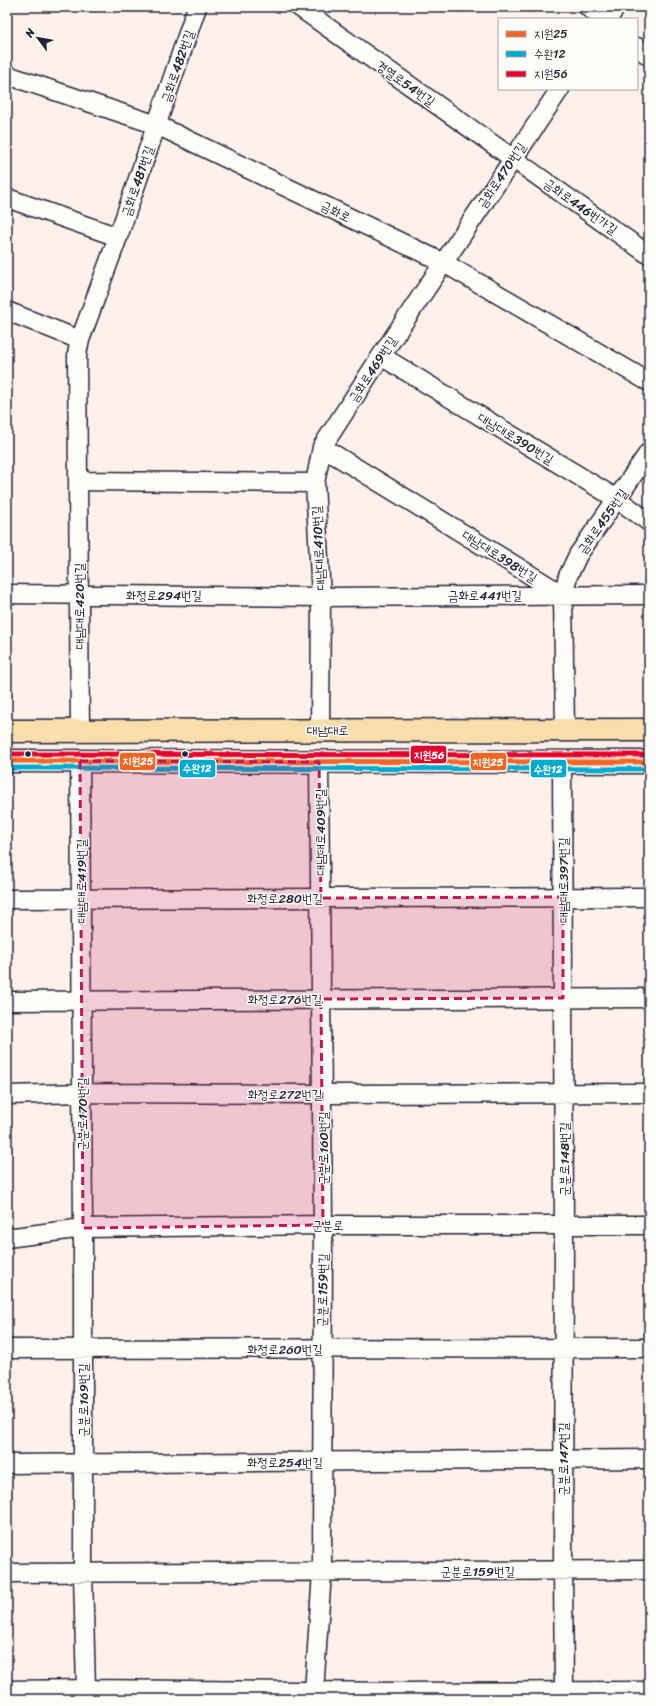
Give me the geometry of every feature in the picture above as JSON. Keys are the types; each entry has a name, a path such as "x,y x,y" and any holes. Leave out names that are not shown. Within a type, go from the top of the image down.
{"main road":[{"name":"대남대로","path":"7,731 649,730"},
{"path":"7,761 649,762"}],"street":[{"name":"금화로482번길","path":"157,125 197,7"},
{"name":"경열로54번길","path":"299,7 513,158"},
{"path":"588,7 602,18"},
{"path":"609,18 616,7"},
{"path":"638,48 649,56"},
{"name":"금화로","path":"7,75 157,125 444,263 649,382"},
{"name":"금화로470번길","path":"444,263 559,90"},
{"name":"금화로481번길","path":"80,340 157,125"},
{"name":"금화로446번가길","path":"513,158 649,255"},
{"path":"7,198 118,237"},
{"name":"금화로469번길","path":"315,483 322,447 444,263"},
{"path":"7,311 80,340"},
{"name":"대남대로420번길","path":"80,340 77,354 80,730"},
{"name":"대남대로390번길","path":"381,356 617,499 649,522"},
{"name":"대남대로398번길","path":"322,447 563,595"},
{"name":"금화로455번길","path":"563,595 568,576 578,555 649,452"},
{"path":"79,481 315,483"},
{"name":"대남대로410번길","path":"315,483 321,597 320,730"},
{"name":"화정로294번길","path":"7,594 321,597"},
{"path":"563,595 565,730"},
{"name":"금화로441번길","path":"321,597 649,595"},
{"name":"대남대로419번길","path":"80,761 81,1000"},
{"name":"대남대로409번길","path":"320,762 321,999"},
{"name":"대남대로397번길","path":"562,762 563,998"},
{"name":"화정로280번길","path":"7,899 649,897"},
{"name":"군분로148번길","path":"563,998 564,1224"},
{"name":"화정로276번길","path":"7,1002 81,1000 649,998"},
{"name":"군분로160번길","path":"321,999 323,1225"},
{"name":"군분로170번길","path":"81,1000 83,1228"},
{"name":"화정로272번길","path":"7,1095 82,1093 564,1093"},
{"path":"564,1093 649,1093"},
{"name":"군분로147번길","path":"564,1224 564,1692"},
{"name":"군분로","path":"7,1238 83,1228 323,1225 649,1225"},
{"name":"군분로159번길","path":"314,1692 322,1572 323,1225"},
{"name":"군분로169번길","path":"83,1228 83,1573 86,1689"},
{"path":"564,1348 649,1348"},
{"name":"화정로260번길","path":"7,1349 564,1348"},
{"name":"화정로254번길","path":"7,1464 649,1459"},
{"path":"563,1570 649,1570"},
{"name":"군분로159번길","path":"322,1572 563,1570"},
{"path":"7,1573 322,1572"},
{"path":"7,1690 86,1689 314,1692 649,1691"}],"highlighted area":[{"path":"80,761 319,762 321,898 563,897 563,998 321,999 323,1225 83,1228"}],"transit line":[{"name":"지원56","path":"7,754 649,755"},
{"name":"지원25","path":"7,761 649,762"},
{"name":"수완12","path":"7,768 649,769"}]}
